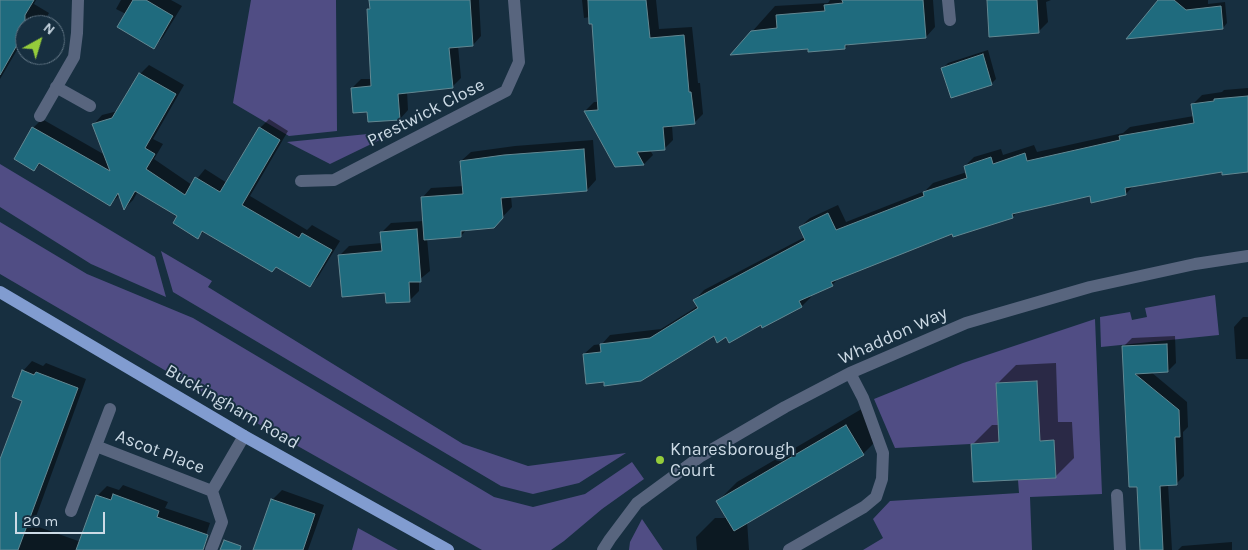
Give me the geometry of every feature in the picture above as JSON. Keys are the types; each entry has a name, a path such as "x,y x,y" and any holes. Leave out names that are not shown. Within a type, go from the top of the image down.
{"main road":[{"name":"Buckingham Road","path":"0,292 244,436 448,550"}],"street":[{"path":"40,116 74,57 78,33 78,0"},
{"name":"Prestwick Close","path":"301,181 334,180 506,91 519,62 514,0"},
{"path":"948,0 950,20"},
{"path":"56,87 90,106"},
{"name":"Whaddon Way","path":"604,550 637,503 701,456 785,407 850,373 966,323 1090,287 1195,264 1248,256"},
{"path":"789,550 864,507 876,497 882,479 882,453 863,398 850,373"},
{"name":"Ascot Place","path":"71,511 110,409"},
{"name":"Ascot Place","path":"212,550 222,522 212,491 244,436"},
{"name":"Ascot Place","path":"96,446 212,491"},
{"path":"1117,495 1120,550"}],"shaded area":[{"path":"251,0 336,0 337,131 289,136 233,103"},
{"path":"398,131 330,164 287,142"},
{"path":"0,164 155,257 166,297 91,264 0,207"},
{"path":"0,222 87,274 193,318 494,497 533,507 585,494 632,462 644,479 602,509 551,550 482,550 209,396 0,274"},
{"path":"161,251 212,281 208,287 463,444 528,466 626,453 579,483 533,494 501,486 173,292"},
{"path":"1215,295 1219,335 1101,347 1100,317 1130,312 1132,320 1147,317 1145,308"},
{"path":"1095,319 1102,494 1030,497 1032,550 863,550 883,538 873,519 890,501 1019,493 1018,480 1056,478 1054,440 1020,441 1037,381 996,383 998,428 1008,442 895,448 874,399 963,363"},
{"path":"642,519 663,550 629,550 630,542"},
{"path":"358,528 398,550 352,550"}],"building":[{"path":"0,0 34,0 25,15 15,15 15,49 0,75"},
{"path":"133,0 146,0 173,16 154,49 117,27"},
{"path":"369,0 470,0 473,46 449,48 453,88 398,94 400,120 368,122 367,112 353,113 351,88 371,86 367,9 370,9"},
{"path":"588,0 646,0 650,38 684,35 689,92 691,92 695,124 663,127 665,150 637,152 644,165 615,167 584,111 598,110 592,24 589,24"},
{"path":"842,0 923,0 926,38 845,45 845,49 808,52 808,49 730,55 751,31 777,28 776,15 825,11 824,5 843,3"},
{"path":"987,0 1037,0 1039,33 989,37"},
{"path":"1158,0 1174,0 1186,10 1221,6 1223,29 1126,39"},
{"path":"983,54 992,85 951,98 941,68"},
{"path":"139,73 176,94 145,148 155,154 146,169 185,195 195,177 220,192 259,127 280,140 242,205 299,238 302,233 332,250 310,287 276,267 272,272 202,231 198,239 173,223 177,216 135,191 124,210 118,193 110,206 39,163 34,171 14,159 32,127 110,171 92,124 112,118"},
{"path":"1248,96 1248,172 1222,175 1222,172 1125,188 1126,195 1091,203 1090,196 1012,214 1013,218 953,237 952,234 831,282 833,286 799,301 802,307 762,328 761,325 729,343 726,337 717,343 714,336 641,381 604,386 604,382 586,384 583,354 601,352 600,344 650,338 698,308 693,300 805,240 799,227 828,213 836,230 924,196 923,192 967,178 964,166 991,157 993,164 1025,153 1027,161 1120,140 1119,136 1194,123 1191,104 1214,101 1214,99"},
{"path":"584,149 587,191 501,198 503,218 494,228 461,231 461,237 424,240 421,197 463,194 460,161 504,155"},
{"path":"417,229 421,282 409,282 410,302 386,303 385,293 342,297 338,255 382,251 380,232"},
{"path":"1167,344 1168,372 1135,374 1179,410 1180,437 1175,437 1177,485 1160,486 1163,550 1140,550 1137,487 1129,487 1122,346"},
{"path":"22,370 34,375 36,372 78,388 18,550 0,550 0,459 22,401 12,397"},
{"path":"1037,381 1040,441 1054,440 1056,478 973,482 971,444 999,442 996,383"},
{"path":"846,425 864,455 734,531 716,501"},
{"path":"113,494 159,511 157,517 208,535 203,550 76,550 96,495 111,500"},
{"path":"271,499 315,514 303,550 253,550"},
{"path":"224,540 241,546 240,550 220,550"}],"place":[{"name":"Knaresborough Court","path":"660,460"}]}
